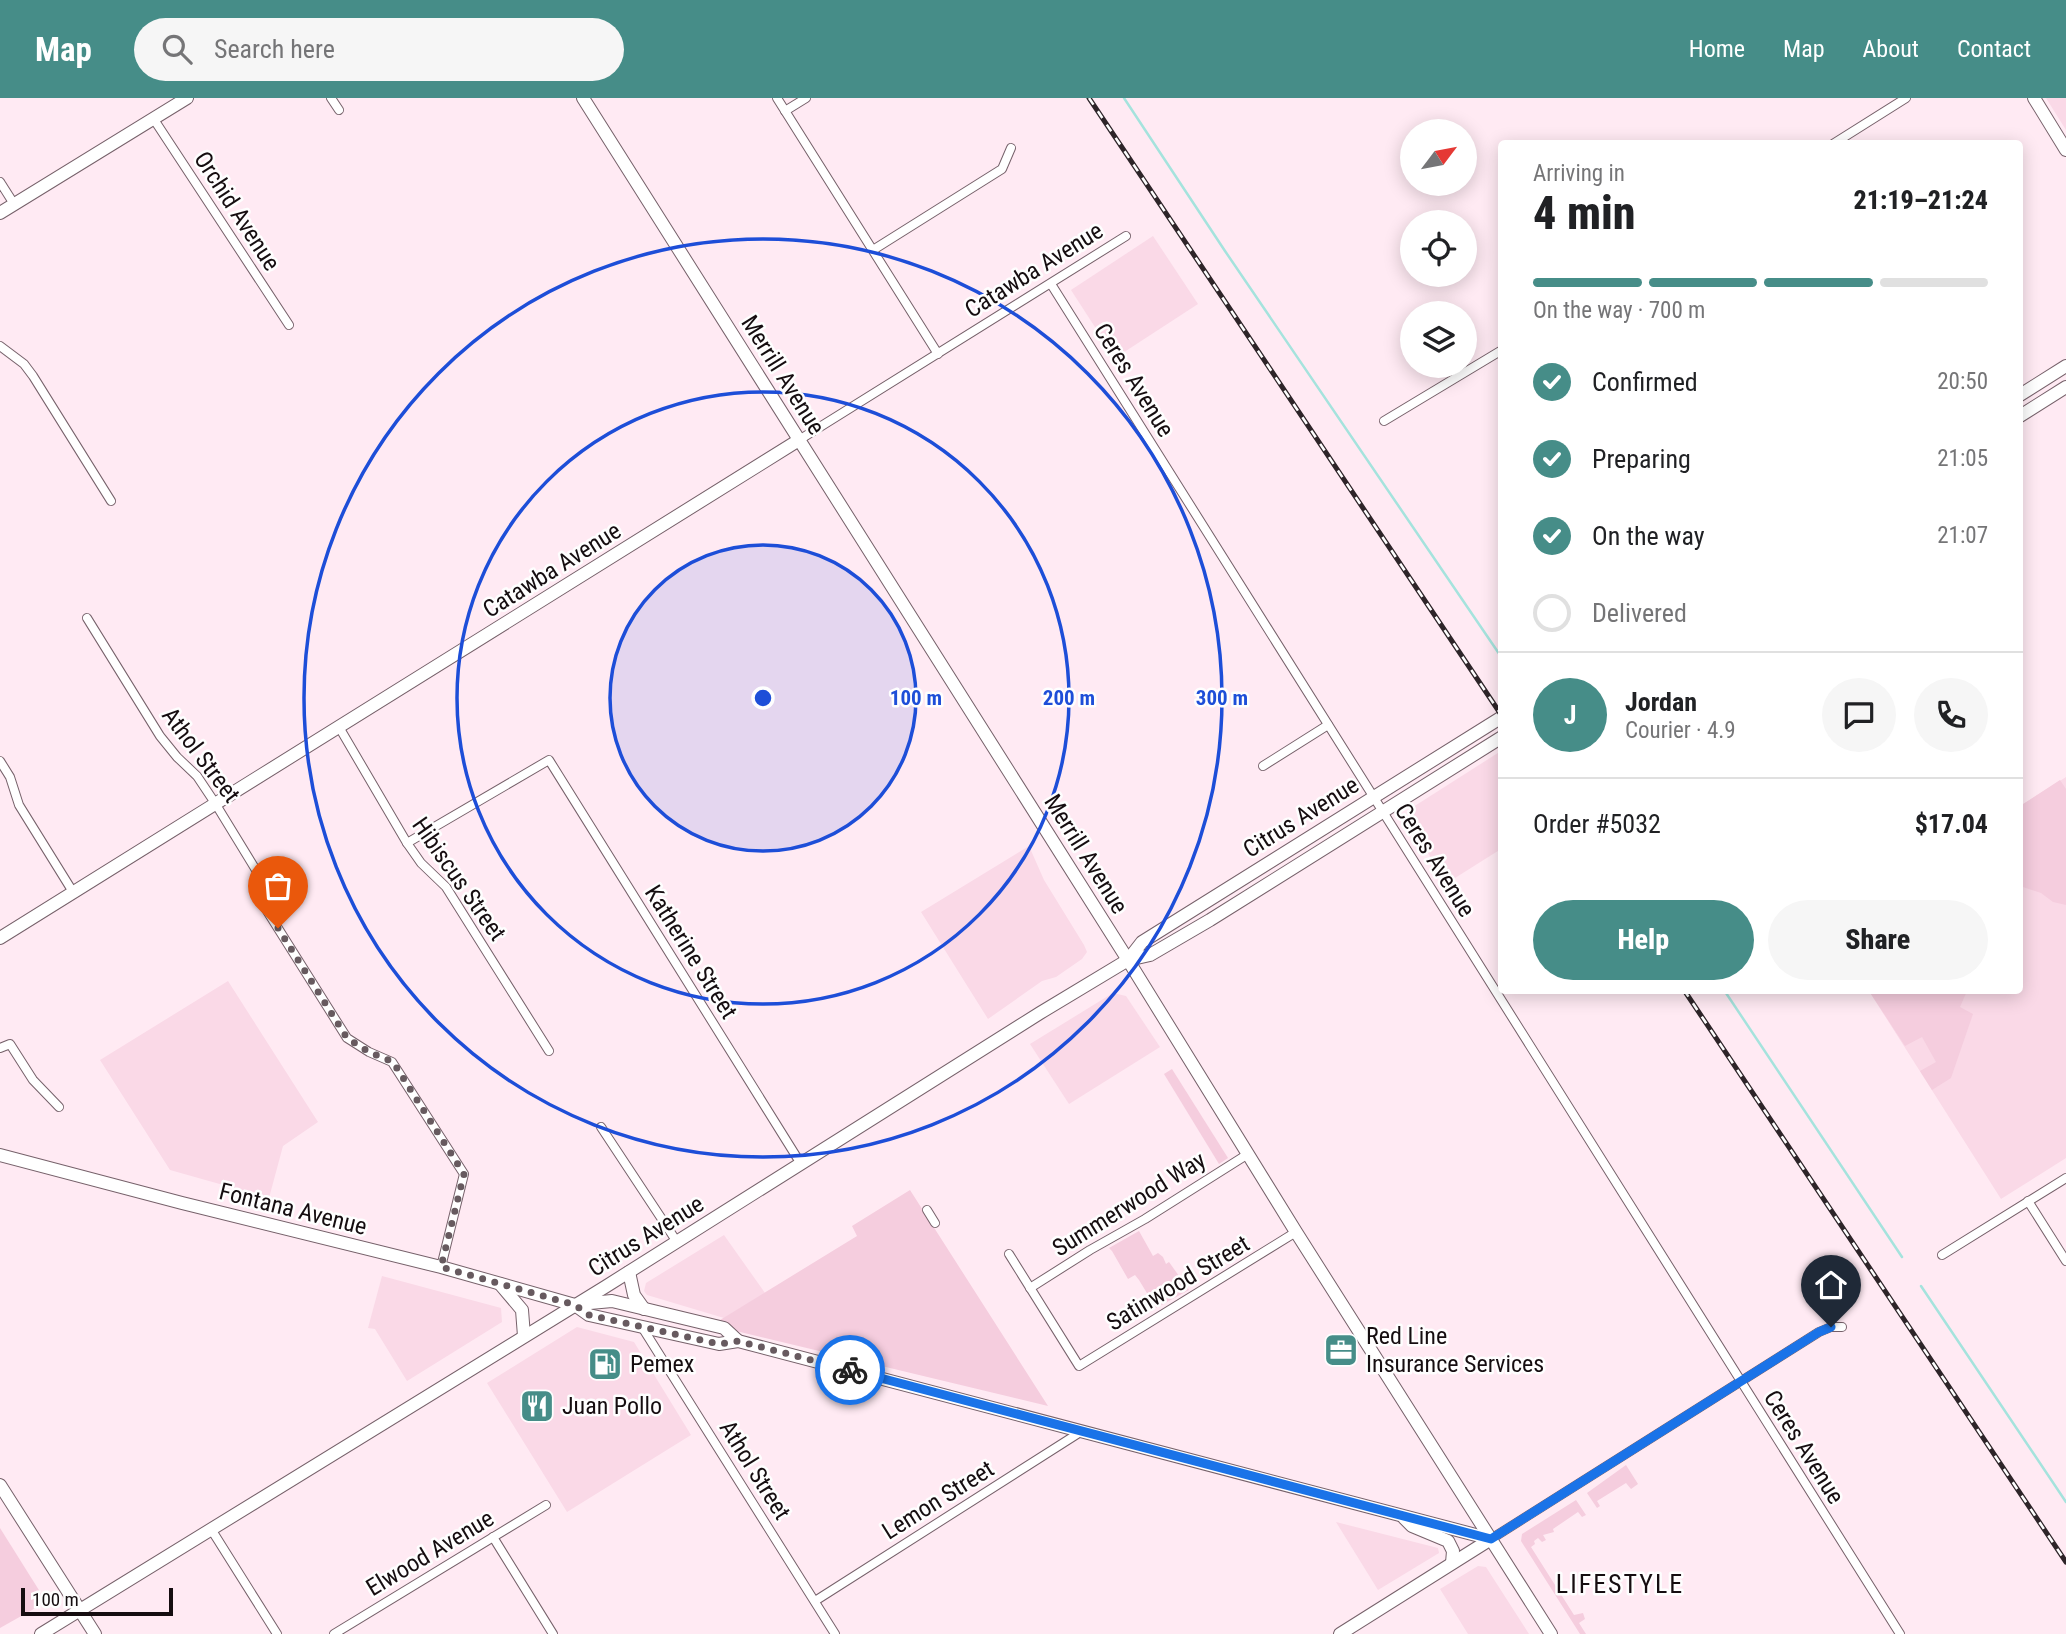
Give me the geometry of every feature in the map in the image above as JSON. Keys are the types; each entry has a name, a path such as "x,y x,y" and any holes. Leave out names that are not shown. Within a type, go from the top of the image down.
{"main road":[{"path":"0,212 187,98"},
{"name":"Merrill Avenue","path":"583,98 1551,1634"},
{"path":"2034,98 2066,150"},
{"path":"2023,393 2066,366"},
{"path":"2023,414 2066,387"},
{"name":"Catawba Avenue","path":"0,938 799,440"},
{"name":"Citrus Avenue","path":"1128,960 1142,942 1498,719"},
{"name":"Citrus Avenue","path":"41,1634 629,1272 1040,1013 1128,960 1150,955 1210,920 1498,739"},
{"name":"Fontana Avenue","path":"0,1155 441,1267 575,1305 589,1315 719,1344 738,1341 1491,1539"},
{"path":"629,1272 634,1295 644,1309"},
{"path":"499,1284 522,1310 524,1336"},
{"name":"Fontana Avenue","path":"575,1305 612,1301 724,1328 738,1341"},
{"path":"0,1486 94,1634"},
{"path":"1401,1515 1412,1526 1448,1541 1453,1550 1452,1563"},
{"path":"1340,1634 1491,1539"}],"street":[{"path":"331,98 339,110"},
{"path":"777,98 938,354"},
{"path":"785,111 806,98"},
{"path":"1839,140 1906,98"},
{"name":"Orchid Avenue","path":"153,118 289,325"},
{"path":"873,250 1002,169 1012,148"},
{"path":"0,182 14,204"},
{"name":"Catawba Avenue","path":"799,440 1126,236"},
{"name":"Ceres Avenue","path":"1051,284 1899,1634"},
{"path":"0,346 24,364 33,376 111,501"},
{"path":"1384,421 1498,352"},
{"name":"Athol Street","path":"87,618 160,736 197,776 215,803 259,875 264,906 347,1038 369,1052 393,1062 464,1174 441,1267"},
{"path":"1263,766 1328,725"},
{"name":"Hibiscus Street","path":"339,727 407,843 421,863 446,887 549,1051"},
{"name":"Katherine Street","path":"407,843 549,760 801,1164"},
{"path":"0,761 10,777 19,806 73,892"},
{"path":"0,1048 10,1044 33,1080 59,1107"},
{"path":"601,1127 677,1242"},
{"name":"Summerwood Way","path":"1030,1288 1248,1154"},
{"path":"1942,1255 2066,1178"},
{"path":"2028,1201 2066,1261"},
{"path":"928,1210 935,1223"},
{"name":"Satinwood Street","path":"1030,1288 1079,1366 1296,1232"},
{"path":"1009,1254 1030,1288"},
{"name":"Athol Street","path":"642,1327 835,1634"},
{"path":"1491,1539 1819,1332 1831,1327 1842,1327"},
{"name":"Lemon Street","path":"815,1601 1082,1431"},
{"name":"Elwood Avenue","path":"334,1634 546,1505"},
{"path":"211,1529 277,1634"},
{"path":"493,1537 553,1634"}],"shaded area":[{"path":"2046,98 2066,98 2066,130"},
{"path":"1153,236 1198,304 1115,358 1071,290"},
{"path":"1498,753 1498,851 1447,883 1409,823 1410,809"},
{"path":"2066,777 2066,1158 2001,1199 1871,994 2023,994 2023,804"},
{"path":"2060,780 2066,789 2066,905 2053,902 2041,893 2023,887 2023,804"},
{"path":"1029,846 1044,880 1087,952 1082,959 1056,977 1042,981 988,1019 921,912"},
{"path":"228,981 318,1122 283,1146 269,1198 170,1170 100,1060"},
{"path":"1113,993 1126,996 1160,1047 1069,1104 1030,1044"},
{"path":"1871,994 1966,994 1960,1007 1973,1014 1951,1078 1932,1090 1920,1071 1936,1062 1922,1037 1905,1046"},
{"path":"1172,1069 1228,1158 1219,1164 1164,1074"},
{"path":"910,1190 1048,1406 732,1330 720,1320 857,1236 852,1226"},
{"path":"1139,1231 1153,1256 1158,1253 1166,1264 1169,1262 1189,1290 1156,1308 1135,1275 1128,1279 1109,1248"},
{"path":"724,1235 765,1293 724,1318 647,1295 644,1291 646,1283"},
{"path":"382,1276 501,1308 502,1322 407,1381 375,1329 368,1328"},
{"path":"577,1327 634,1342 691,1435 567,1512 487,1383"},
{"path":"1626,1465 1638,1484 1631,1489 1626,1483 1597,1501 1600,1506 1597,1508 1587,1493"},
{"path":"1576,1500 1586,1515 1582,1517 1578,1512 1553,1529 1554,1532 1543,1535 1546,1540 1542,1542 1538,1538 1531,1547 1574,1615 1583,1613 1585,1619 1579,1623 1586,1634 1580,1634 1521,1541 1522,1534"},
{"path":"1336,1522 1438,1548 1439,1553 1378,1590"},
{"path":"0,1528 42,1595 39,1606 0,1628"},
{"path":"1478,1566 1486,1567 1529,1634 1468,1634 1440,1589"}],"waterway":[{"path":"1124,98 1498,652"},
{"path":"1727,994 1902,1257"},
{"path":"1921,1286 2066,1502"}],"railway":[{"path":"1089,98 1498,710"},
{"path":"1687,994 2066,1562"}],"way so far":[{"path":"278,928 347,1038 369,1052 393,1062 464,1174 441,1267 575,1305 589,1315 719,1344 738,1341 850,1370"}],"place":[{"name":"Red Line Insurance Services","path":"1341,1350"},
{"name":"Pemex","path":"605,1364"},
{"name":"Juan Pollo","path":"537,1406"}],"district":[{"name":"LIFESTYLE","path":"1620,1584"}],"route":[{"path":"850,1370 1491,1539 1819,1332 1831,1327"}]}
